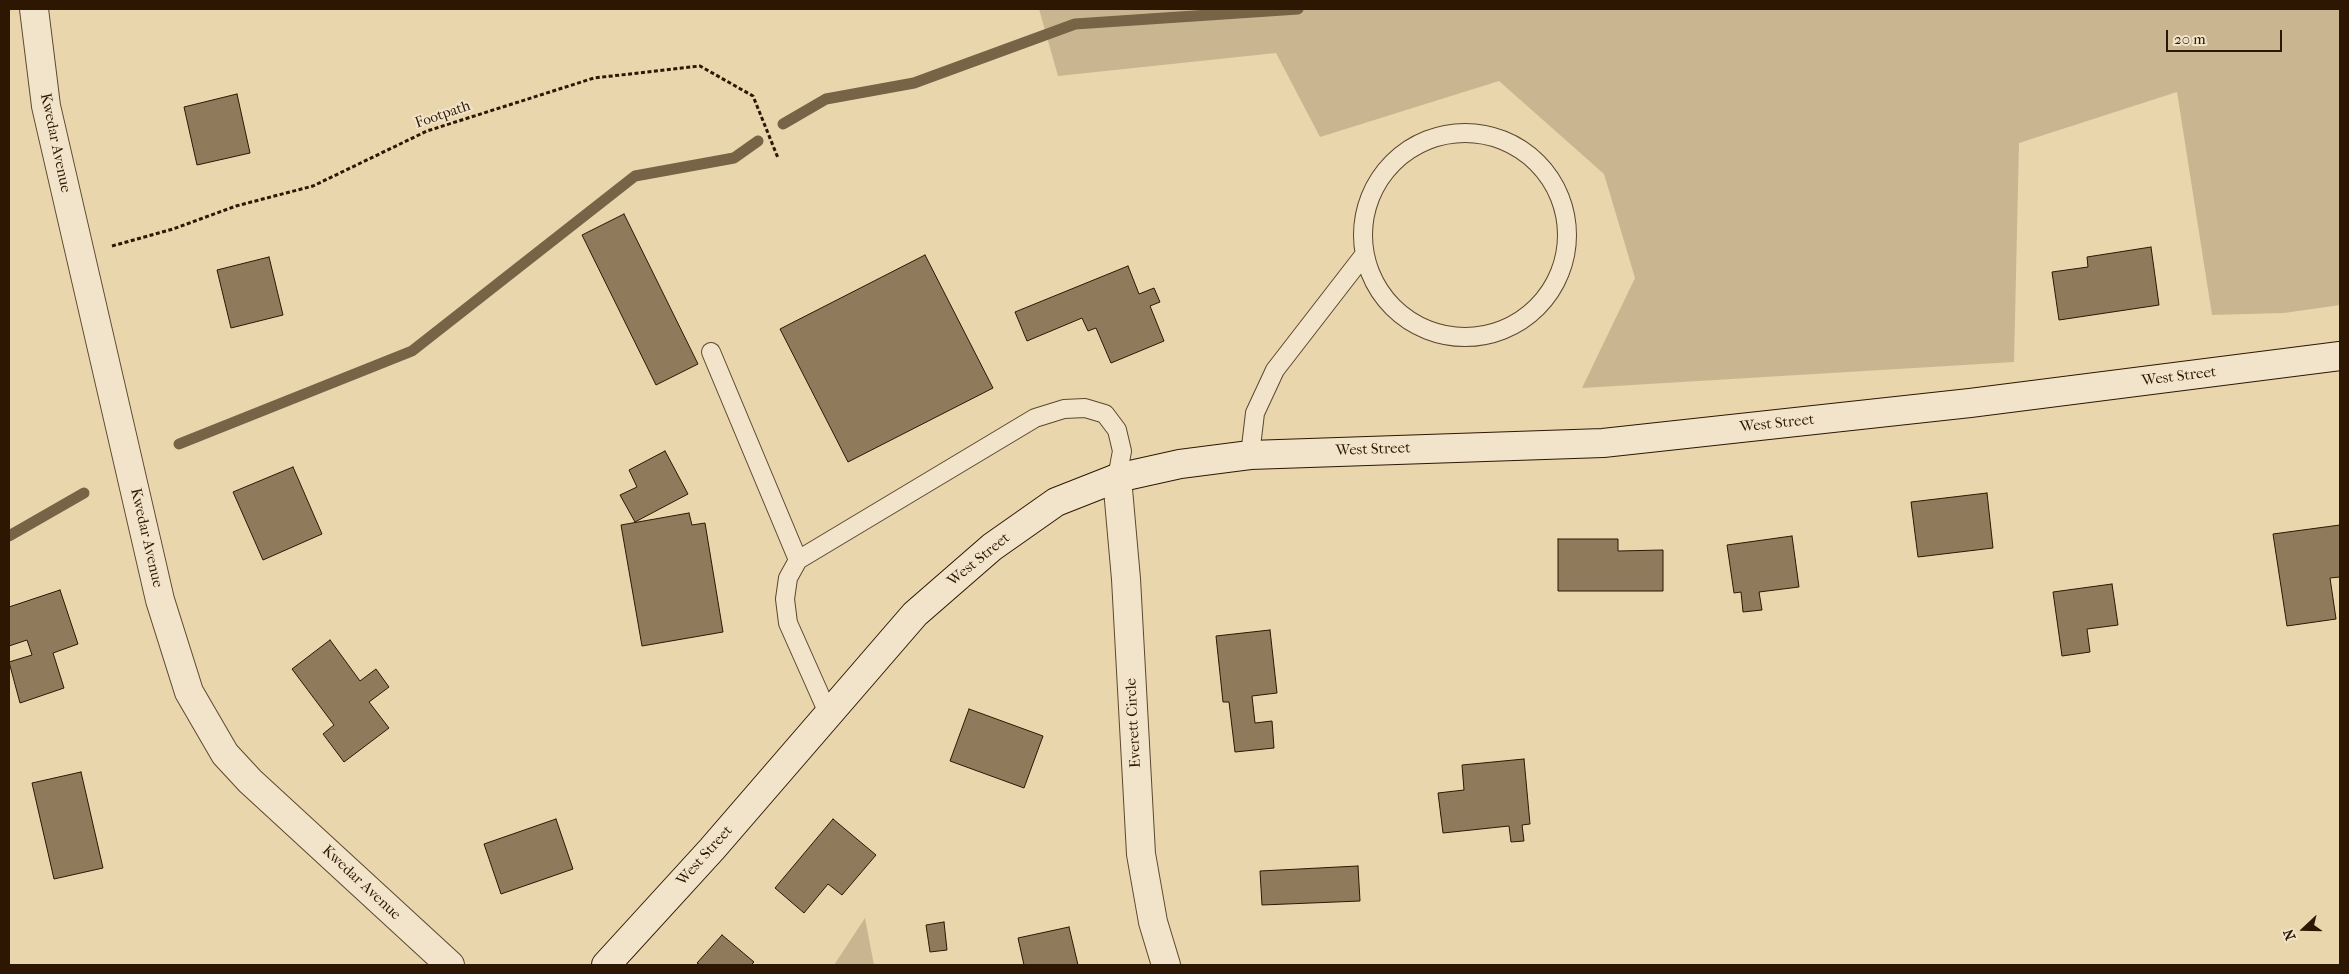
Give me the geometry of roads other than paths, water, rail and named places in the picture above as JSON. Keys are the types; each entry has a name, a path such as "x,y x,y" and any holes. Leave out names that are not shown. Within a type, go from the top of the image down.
{"street":[{"name":"Kwedar Avenue","path":"34,9 46,106 80,255 160,600 177,659 193,699 225,754 250,781 450,965"},
{"name":"West Street","path":"606,965 712,849 915,614 992,548 1056,502 1117,478 1180,464 1250,455 1603,443 1970,404 2340,356"},
{"name":"Everett Circle","path":"1117,478 1126,571 1142,854 1153,922 1166,965"}],"lane":[{"path":"1250,455 1254,413 1275,370 1364,255 1363,223 1372,192 1390,165 1415,145 1445,134 1478,133 1508,142 1538,163 1558,192 1567,226 1564,262 1549,294 1524,319 1492,334 1457,338 1423,329 1396,311 1376,285 1364,255"},
{"path":"711,352 798,560"},
{"path":"828,713 788,624 784,599 788,578 798,560 1035,418 1064,408 1085,408 1105,414 1117,430 1122,451 1117,478"}],"waterway":[{"path":"783,124 826,99 914,83 1075,24 1298,9"},
{"path":"179,444 412,351 635,176 734,158 758,141"},
{"path":"9,536 84,493"}]}
